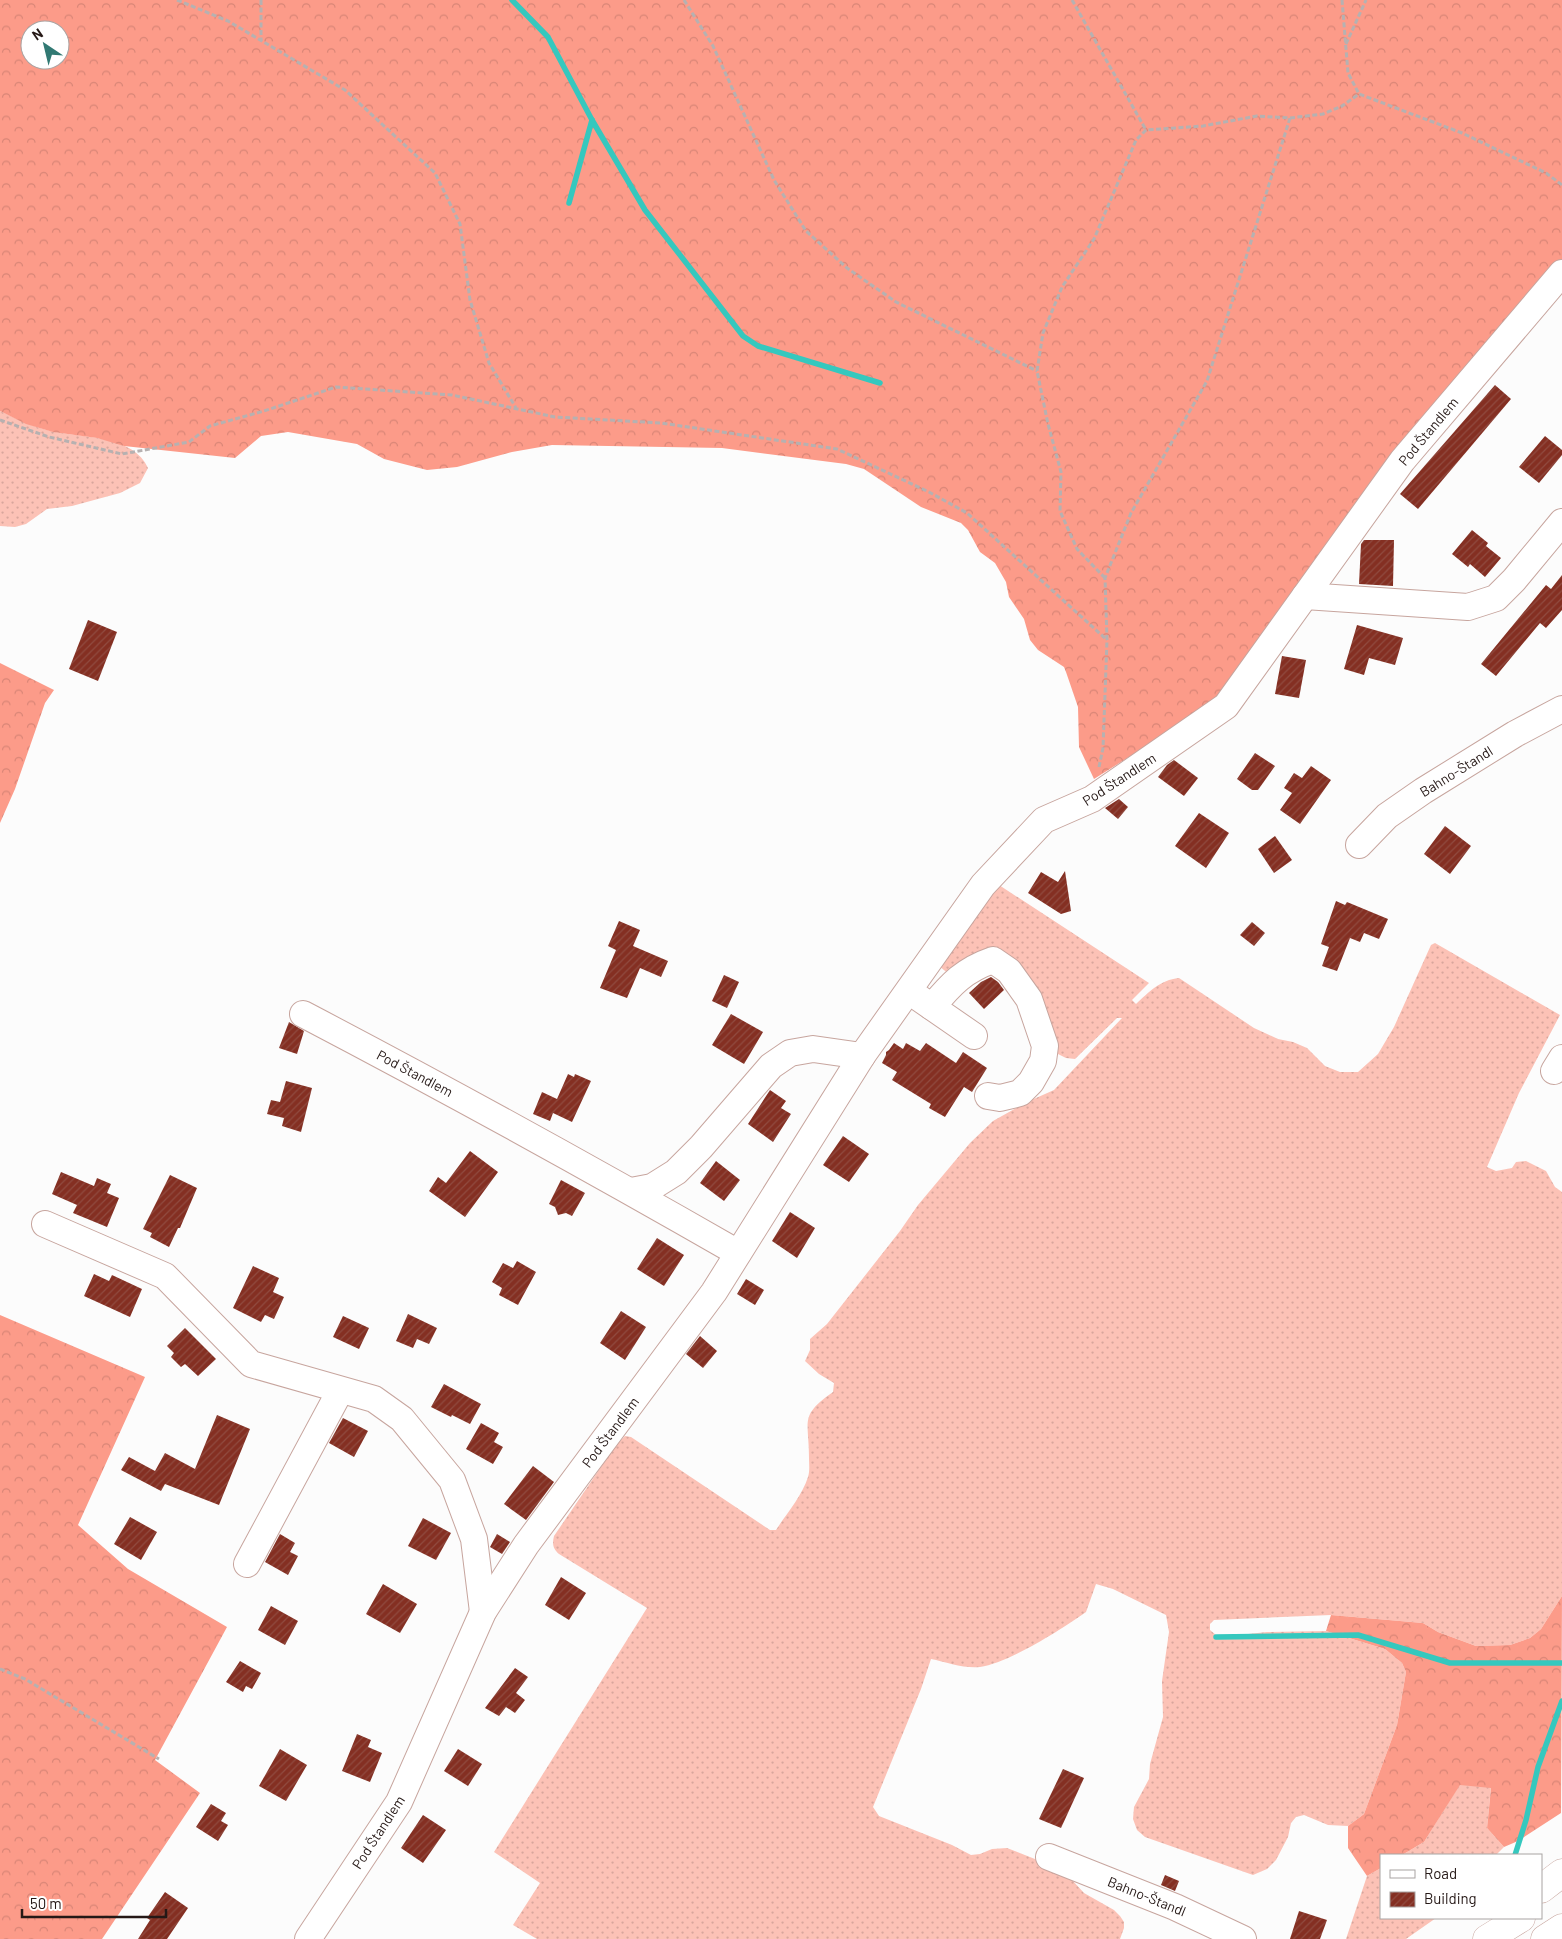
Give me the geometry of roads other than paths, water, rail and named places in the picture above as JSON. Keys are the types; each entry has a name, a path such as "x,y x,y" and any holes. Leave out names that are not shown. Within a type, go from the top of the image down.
{"highway":[{"path":"1542,1888 1562,1873"},
{"path":"1542,1904 1562,1892"},
{"path":"1476,1939 1503,1919"},
{"path":"1487,1939 1519,1919"},
{"path":"1545,1939 1562,1928"}],"street":[{"name":"Pod Štandlem","path":"308,1939 399,1802 483,1612 526,1545 714,1292 862,1056 983,885 1044,820 1092,799 1226,706 1402,461 1562,274"},
{"path":"1305,596 1468,607 1496,598 1514,580 1562,522"},
{"name":"Bahno-Štandl","path":"1358,845 1386,816 1422,791 1515,734 1562,709"},
{"path":"932,1007 955,981 979,965 993,960 1009,971 1029,999 1045,1046 1042,1061 1031,1082 1020,1092 1000,1098 988,1096"},
{"path":"908,990 974,1036"},
{"name":"Pod Štandlem","path":"303,1014 631,1191 738,1253"},
{"path":"631,1191 652,1187 676,1172 701,1148 771,1066 790,1053 813,1049 862,1056"},
{"path":"45,1224 165,1276 251,1364 374,1400 402,1419 452,1480 474,1540 483,1612"},
{"path":"247,1564 340,1391"},
{"name":"Bahno-Štandl","path":"1049,1857 1175,1907 1243,1939"}],"waterway":[{"path":"512,0 548,37 592,120 645,210 743,336 758,346 880,383"},
{"path":"569,203 592,120"},
{"path":"1216,1637 1358,1635 1450,1663 1562,1663"},
{"path":"1515,1854 1526,1820 1538,1767 1562,1701"}]}
